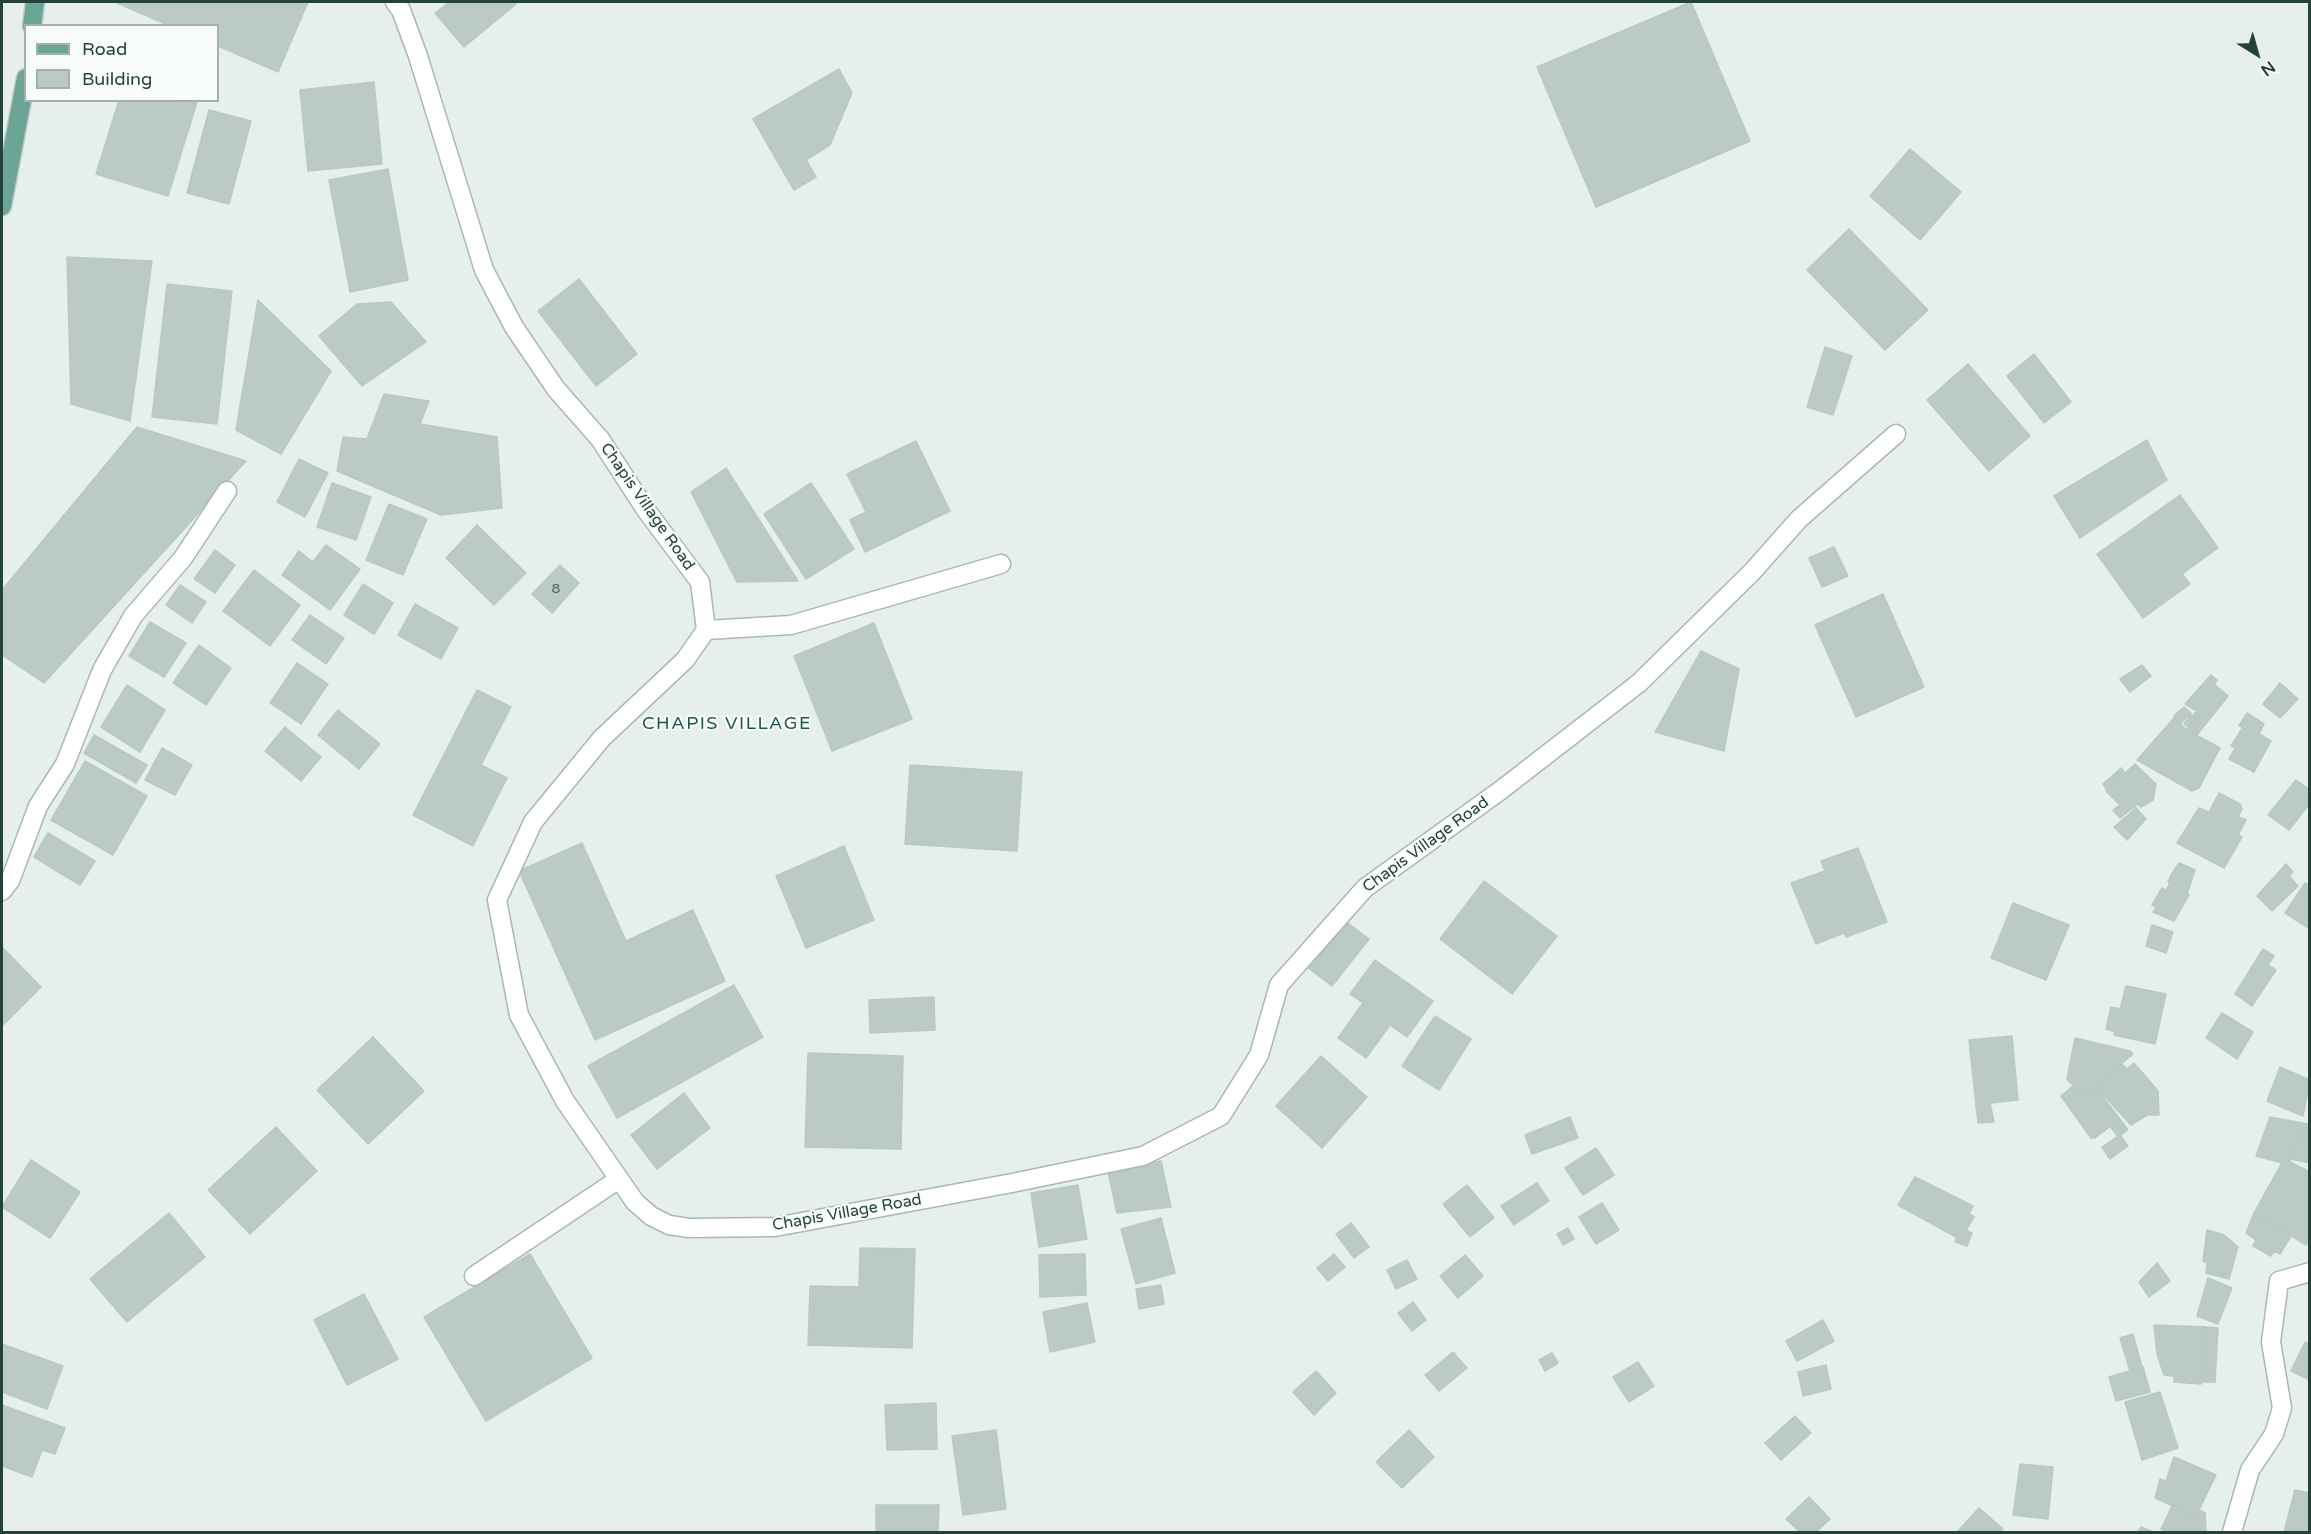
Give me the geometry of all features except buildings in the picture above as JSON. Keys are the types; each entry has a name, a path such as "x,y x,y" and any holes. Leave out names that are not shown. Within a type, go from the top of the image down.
{"main road":[{"path":"32,24 35,2"},
{"path":"2,206 24,89"}],"street":[{"name":"Chapis Village Road","path":"394,2 402,10 418,56 484,270 514,327 556,389 600,439 646,510 700,582 706,630 685,660 602,738 533,822 497,900 519,1016 566,1101 635,1202 651,1216 669,1225 689,1228 775,1227 1143,1156 1221,1116 1259,1055 1279,985 1365,888 1501,790 1639,683 1752,572 1799,519 1896,434"},
{"path":"2,891 10,881 38,806 65,764 102,670 133,616 183,558 227,491"},
{"path":"706,630 790,625 1001,564"},
{"path":"474,1276 619,1179"},
{"path":"2232,1533 2250,1470 2274,1434 2283,1408 2271,1342 2279,1281 2310,1272"}],"district":[{"name":"CHAPIS VILLAGE","path":"727,724"}]}
